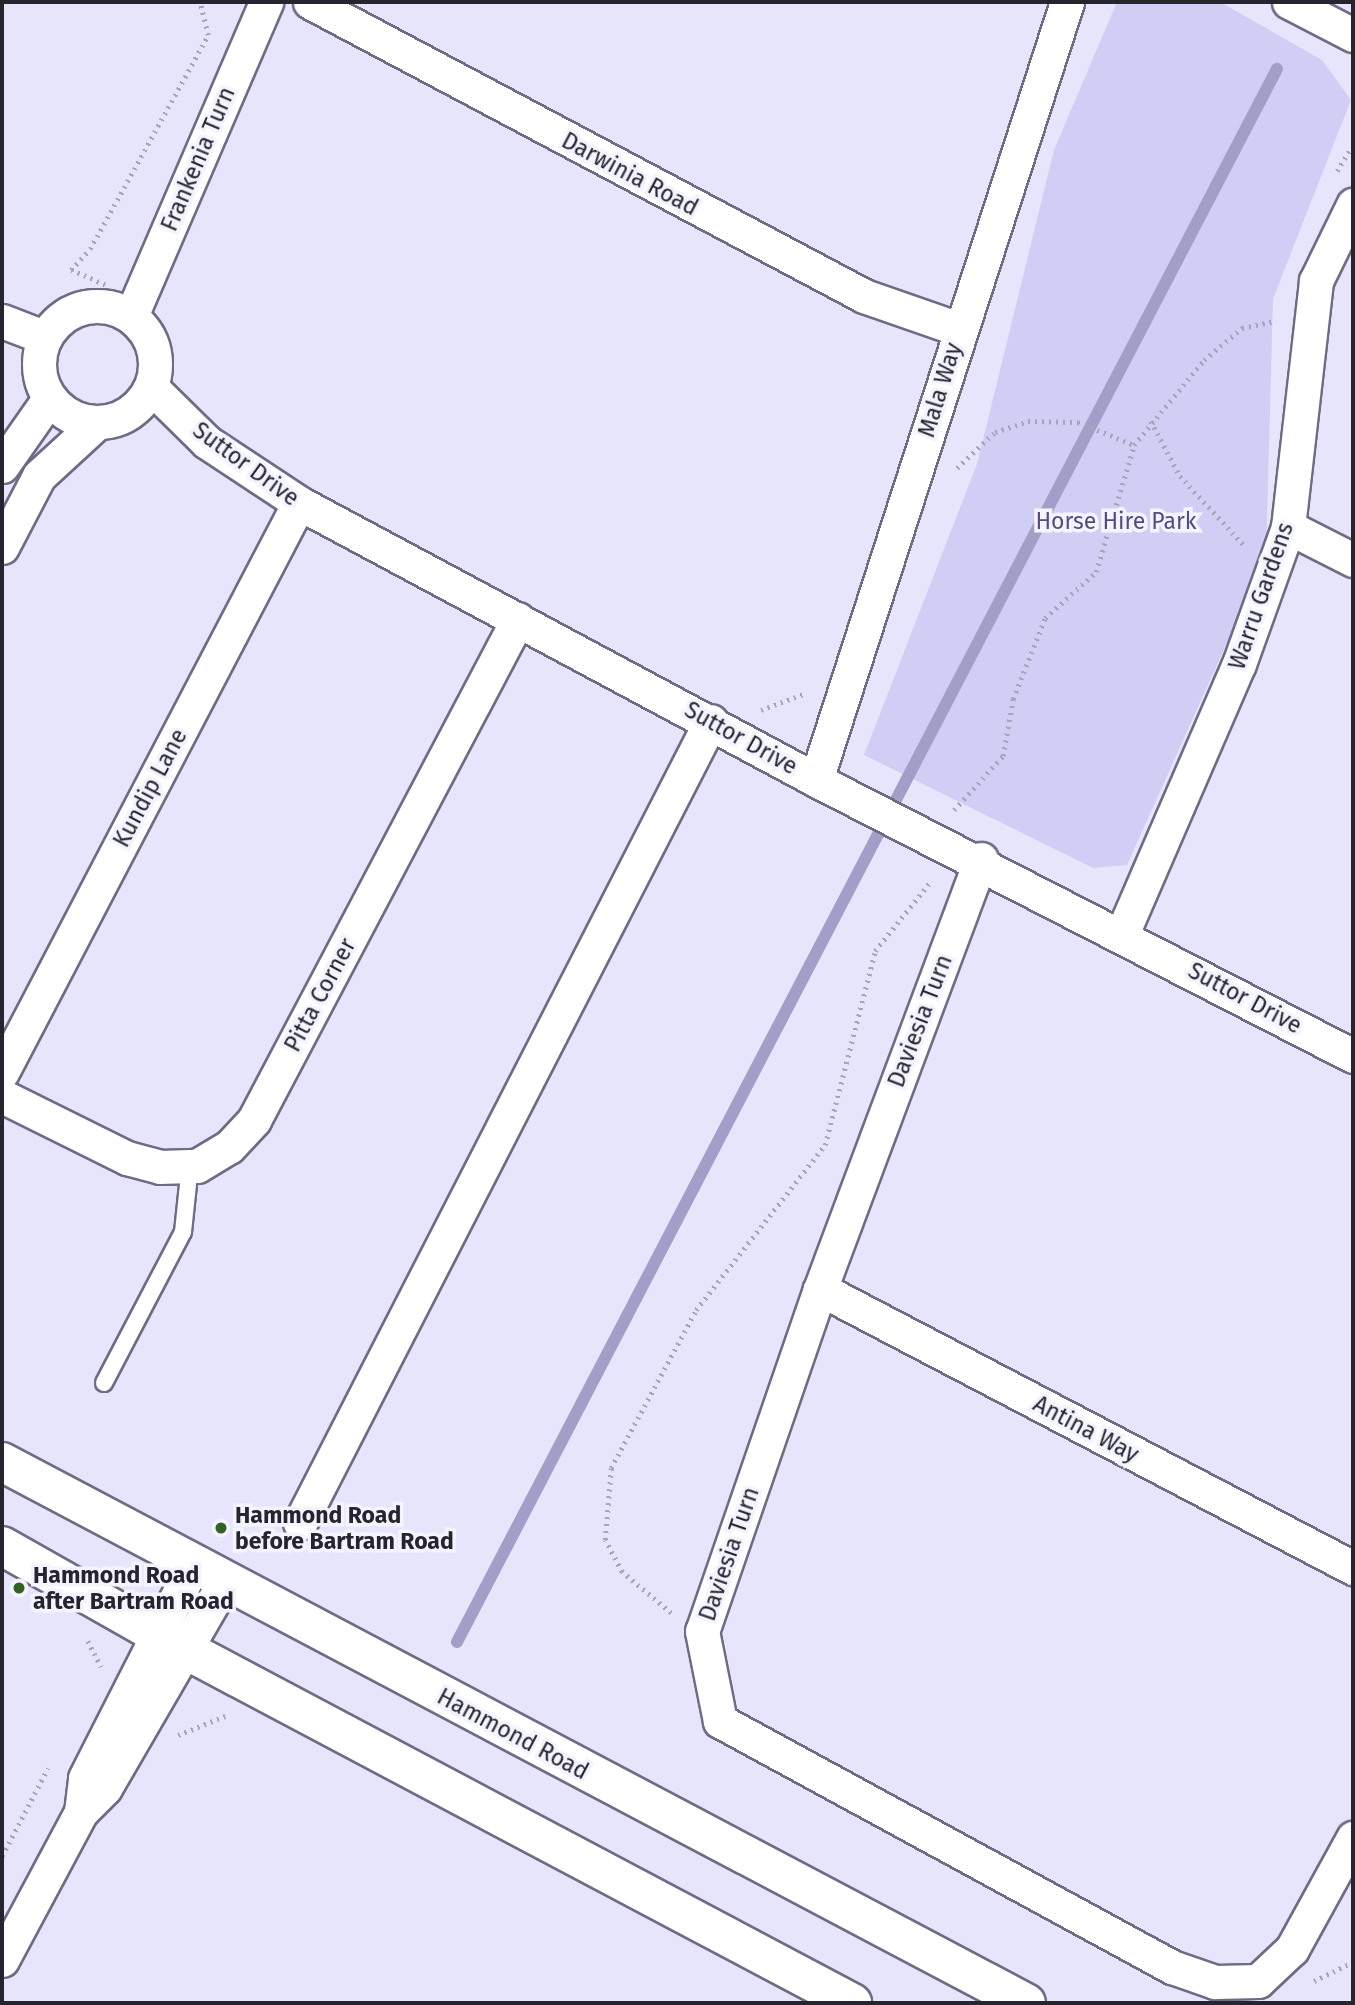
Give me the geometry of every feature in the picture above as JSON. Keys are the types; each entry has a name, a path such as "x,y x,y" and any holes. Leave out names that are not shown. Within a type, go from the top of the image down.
{"main road":[{"name":"Hammond Road","path":"2,1462 209,1574 1026,2003"},
{"path":"2,1546 171,1641 852,2003"}],"street":[{"name":"Frankenia Turn","path":"134,308 266,2"},
{"name":"Darwinia Road","path":"310,2 864,296 959,329"},
{"name":"Mala Way","path":"816,780 959,329 1067,2"},
{"path":"1289,2 1353,35"},
{"name":"Warru Gardens","path":"1122,934 1239,664 1288,527 1316,281 1342,193"},
{"path":"98,304 134,308 152,342 151,387 130,413 98,422 75,419 49,399 38,370 44,337 82,306 98,304"},
{"path":"2,321 44,337"},
{"name":"Suttor Drive","path":"151,387 207,442 299,503 711,721 816,780 860,800 934,854 981,859 1353,1056"},
{"path":"2,466 49,399"},
{"path":"2,547 39,476 98,422"},
{"name":"Kundip Lane","path":"2,1072 299,503"},
{"path":"1288,527 1353,560"},
{"name":"Pitta Corner","path":"190,1166 229,1147 254,1120 518,619"},
{"path":"300,1523 711,721"},
{"name":"Daviesia Turn","path":"981,859 820,1289 702,1631 720,1721 1172,1967 1215,1982 1258,1981 1292,1949 1353,1838"},
{"path":"2,1096 127,1158 190,1166"},
{"name":"Antina Way","path":"820,1289 1353,1568"},
{"path":"81,1812 85,1777 171,1641 209,1574"},
{"path":"2,1960 81,1812 105,1788 136,1734 171,1641"}],"lane":[{"path":"104,1383 183,1232 190,1166"}],"path":[{"path":"169,357 147,322 147,304 134,308 71,270 90,249 208,35 200,2"},
{"path":"1342,193 1351,148"},
{"path":"702,1631 622,1572 605,1540 611,1468 696,1310 825,1145 875,951 931,883 934,854 950,815 1003,756 1013,699 1045,618 1096,572 1134,445 1151,420 1204,360 1242,328 1281,320 1282,307"},
{"path":"1151,420 1180,476 1235,540 1276,560"},
{"path":"952,478 970,450 995,432 1028,421 1078,422 1134,445"},
{"path":"748,703 761,710 810,692"},
{"path":"84,1634 101,1667 96,1676"},
{"path":"136,1734 156,1745 230,1714 239,1719"},
{"path":"2,1856 51,1763"}],"green space":[{"name":"Horse Hire Park","path":"1117,2 1220,2 1322,60 1351,100 1273,299 1266,556 1127,865 1093,868 864,755 977,464 1054,150"}],"waterway":[{"path":"457,1642 1277,69"}],"place":[{"name":"Hammond Road before Bartram Road","path":"221,1528"},
{"name":"Hammond Road after Bartram Road","path":"19,1588"}]}
